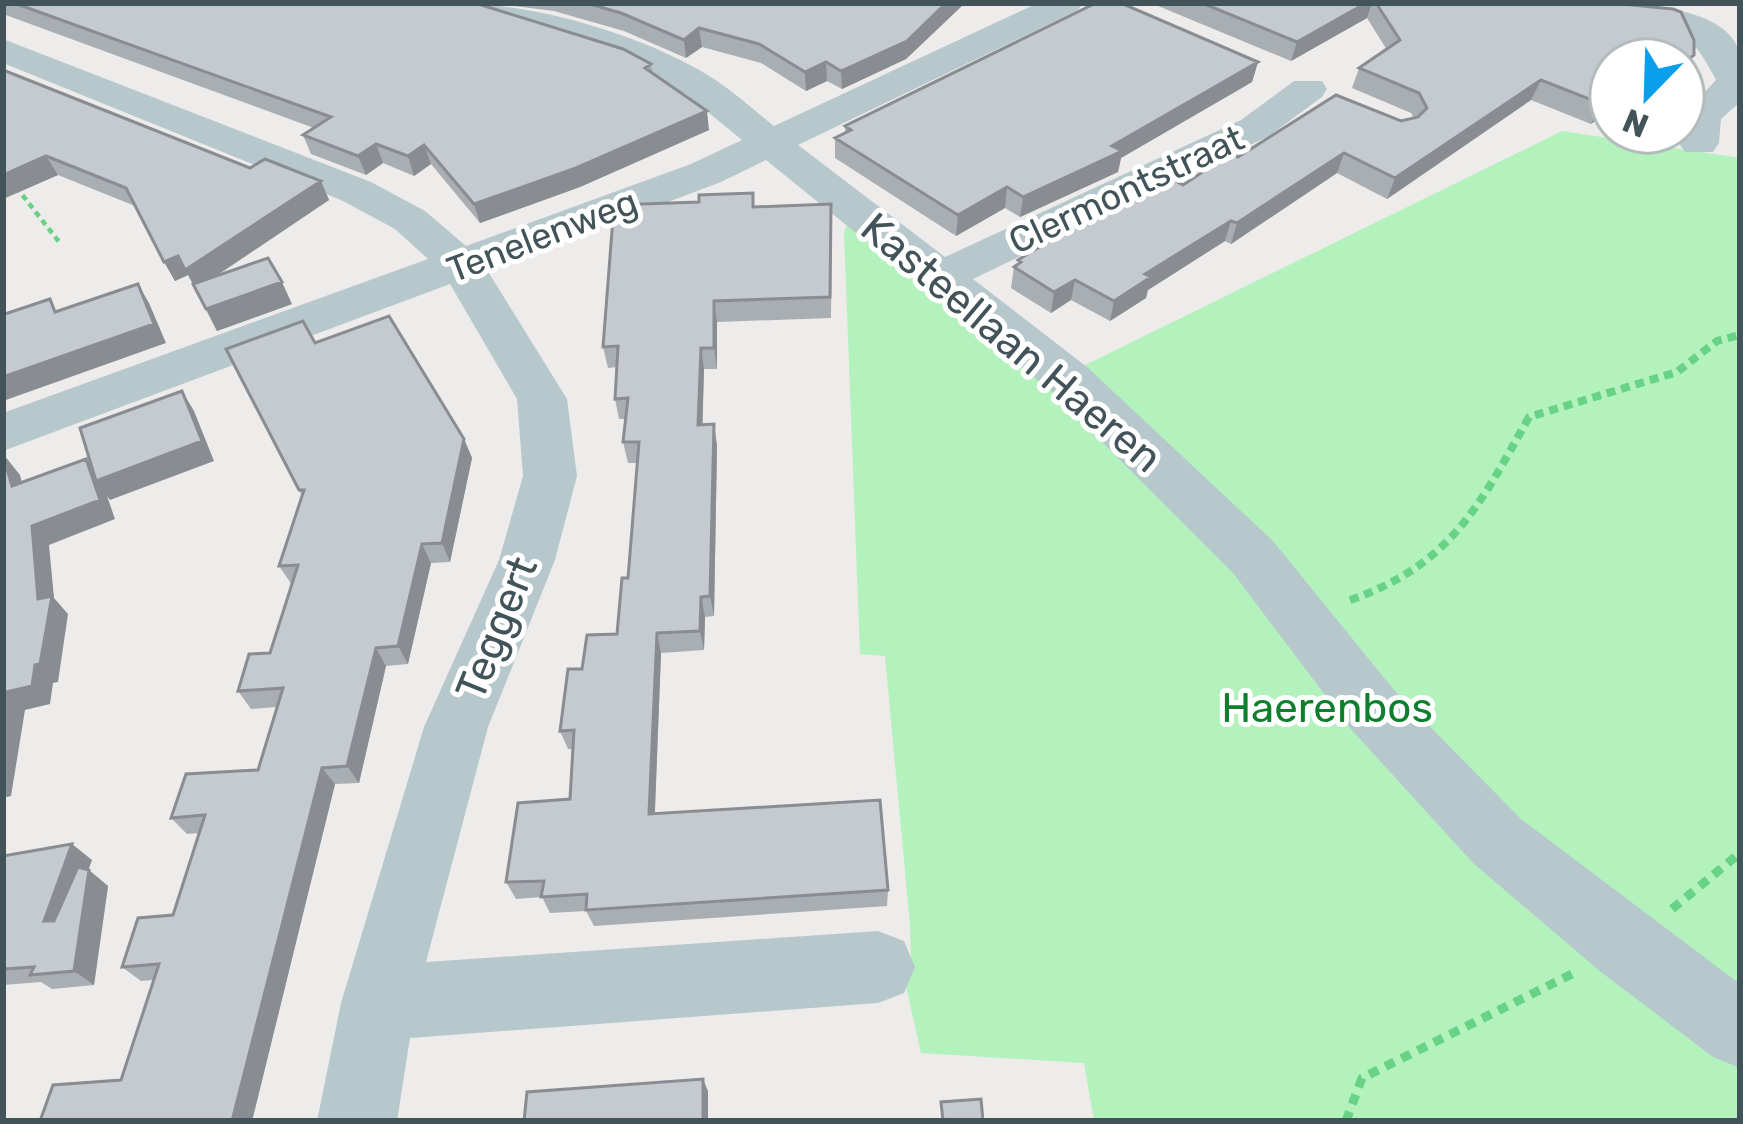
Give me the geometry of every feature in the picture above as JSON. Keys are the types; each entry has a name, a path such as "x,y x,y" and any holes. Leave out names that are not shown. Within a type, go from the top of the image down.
{"street":[{"name":"Kasteellaan Haeren","path":"471,3 641,56 700,87 1069,380 1238,542 1301,613 1372,709 1497,841 1722,1017"},
{"name":"Tenelenweg","path":"3,433 706,173 1066,3"},
{"path":"1586,3 1653,10 1688,19 1710,32 1735,80 1733,88 1707,111"},
{"name":"Teggert","path":"3,50 356,191 410,220 461,266 542,399 550,476 527,560 456,727 378,1004 357,1121"},
{"name":"Clermontstraat","path":"1264,70 1351,107"},
{"name":"Clermontstraat","path":"938,278 1255,128 1308,89"},
{"path":"378,1004 878,968"}],"path":[{"path":"16,188 35,176"},
{"path":"3,181 16,188 60,243"},
{"path":"1301,613 1392,589 1461,535 1529,417 1677,372 1717,341 1740,335"},
{"path":"1346,1121 1362,1078 1627,946 1740,853"}],"green space":[{"name":"Haerenbos","path":"1562,131 1587,135 1587,156 1707,153 1740,158 1740,1121 1094,1121 1084,1063 921,1053 903,973 911,958 910,926 885,656 860,654 844,233 854,202 1075,370"}],"building":[{"path":"14,3 475,3 623,49 651,64 645,68 707,111 576,168 474,204 424,145 408,156 376,144 358,156 303,135 331,117"},
{"path":"586,3 946,3 907,41 841,71 826,62 805,72 759,44 699,28 684,40"},
{"path":"1096,3 1121,3 1258,62 1112,146 1122,151 1023,197 1007,187 958,215 835,138 851,130 845,126"},
{"path":"1202,3 1366,3 1297,42"},
{"path":"1376,3 1612,3 1673,9 1681,12 1692,36 1587,36 1587,98 1541,80 1395,178 1344,153 1237,223 1231,221 1145,274 1151,277 1114,301 1075,280 1054,292 1014,267 1073,226 1064,221 1163,174 1183,185 1231,153 1238,157 1336,95 1401,121 1418,117 1427,108 1419,93 1359,68 1400,40"},
{"path":"3,70 250,168 265,159 321,181 185,270 178,256 164,262 126,188 46,156 3,175"},
{"path":"753,193 753,207 831,204 830,297 714,301 714,348 701,348 698,425 714,424 710,596 701,597 700,631 657,633 649,814 880,800 888,890 586,910 587,894 541,897 544,881 506,882 518,803 570,799 574,730 560,731 568,669 582,669 587,635 617,634 622,578 628,578 639,442 623,442 628,398 615,399 618,346 603,347 614,205 699,202 699,195"},
{"path":"268,258 282,282 206,309 193,284"},
{"path":"138,284 154,324 3,377 3,311 50,299 55,312"},
{"path":"389,316 464,439 442,543 422,544 398,646 376,648 347,766 322,768 232,1121 40,1121 53,1085 121,1080 159,964 122,967 138,918 173,915 205,815 171,818 186,774 258,770 283,688 238,691 249,654 270,653 298,565 279,566 304,490 299,490 226,349 303,321 315,343"},
{"path":"182,391 202,441 96,481 80,428"},
{"path":"3,455 12,486 86,459 100,500 32,526 38,599 52,596 32,686 6,692 3,709"},
{"path":"72,844 44,921 54,921 78,867 89,870 74,971 30,975 34,967 3,969 3,856"},
{"path":"703,1079 703,1121 524,1121 527,1092"},
{"path":"981,1099 983,1121 943,1121 941,1102"}]}
